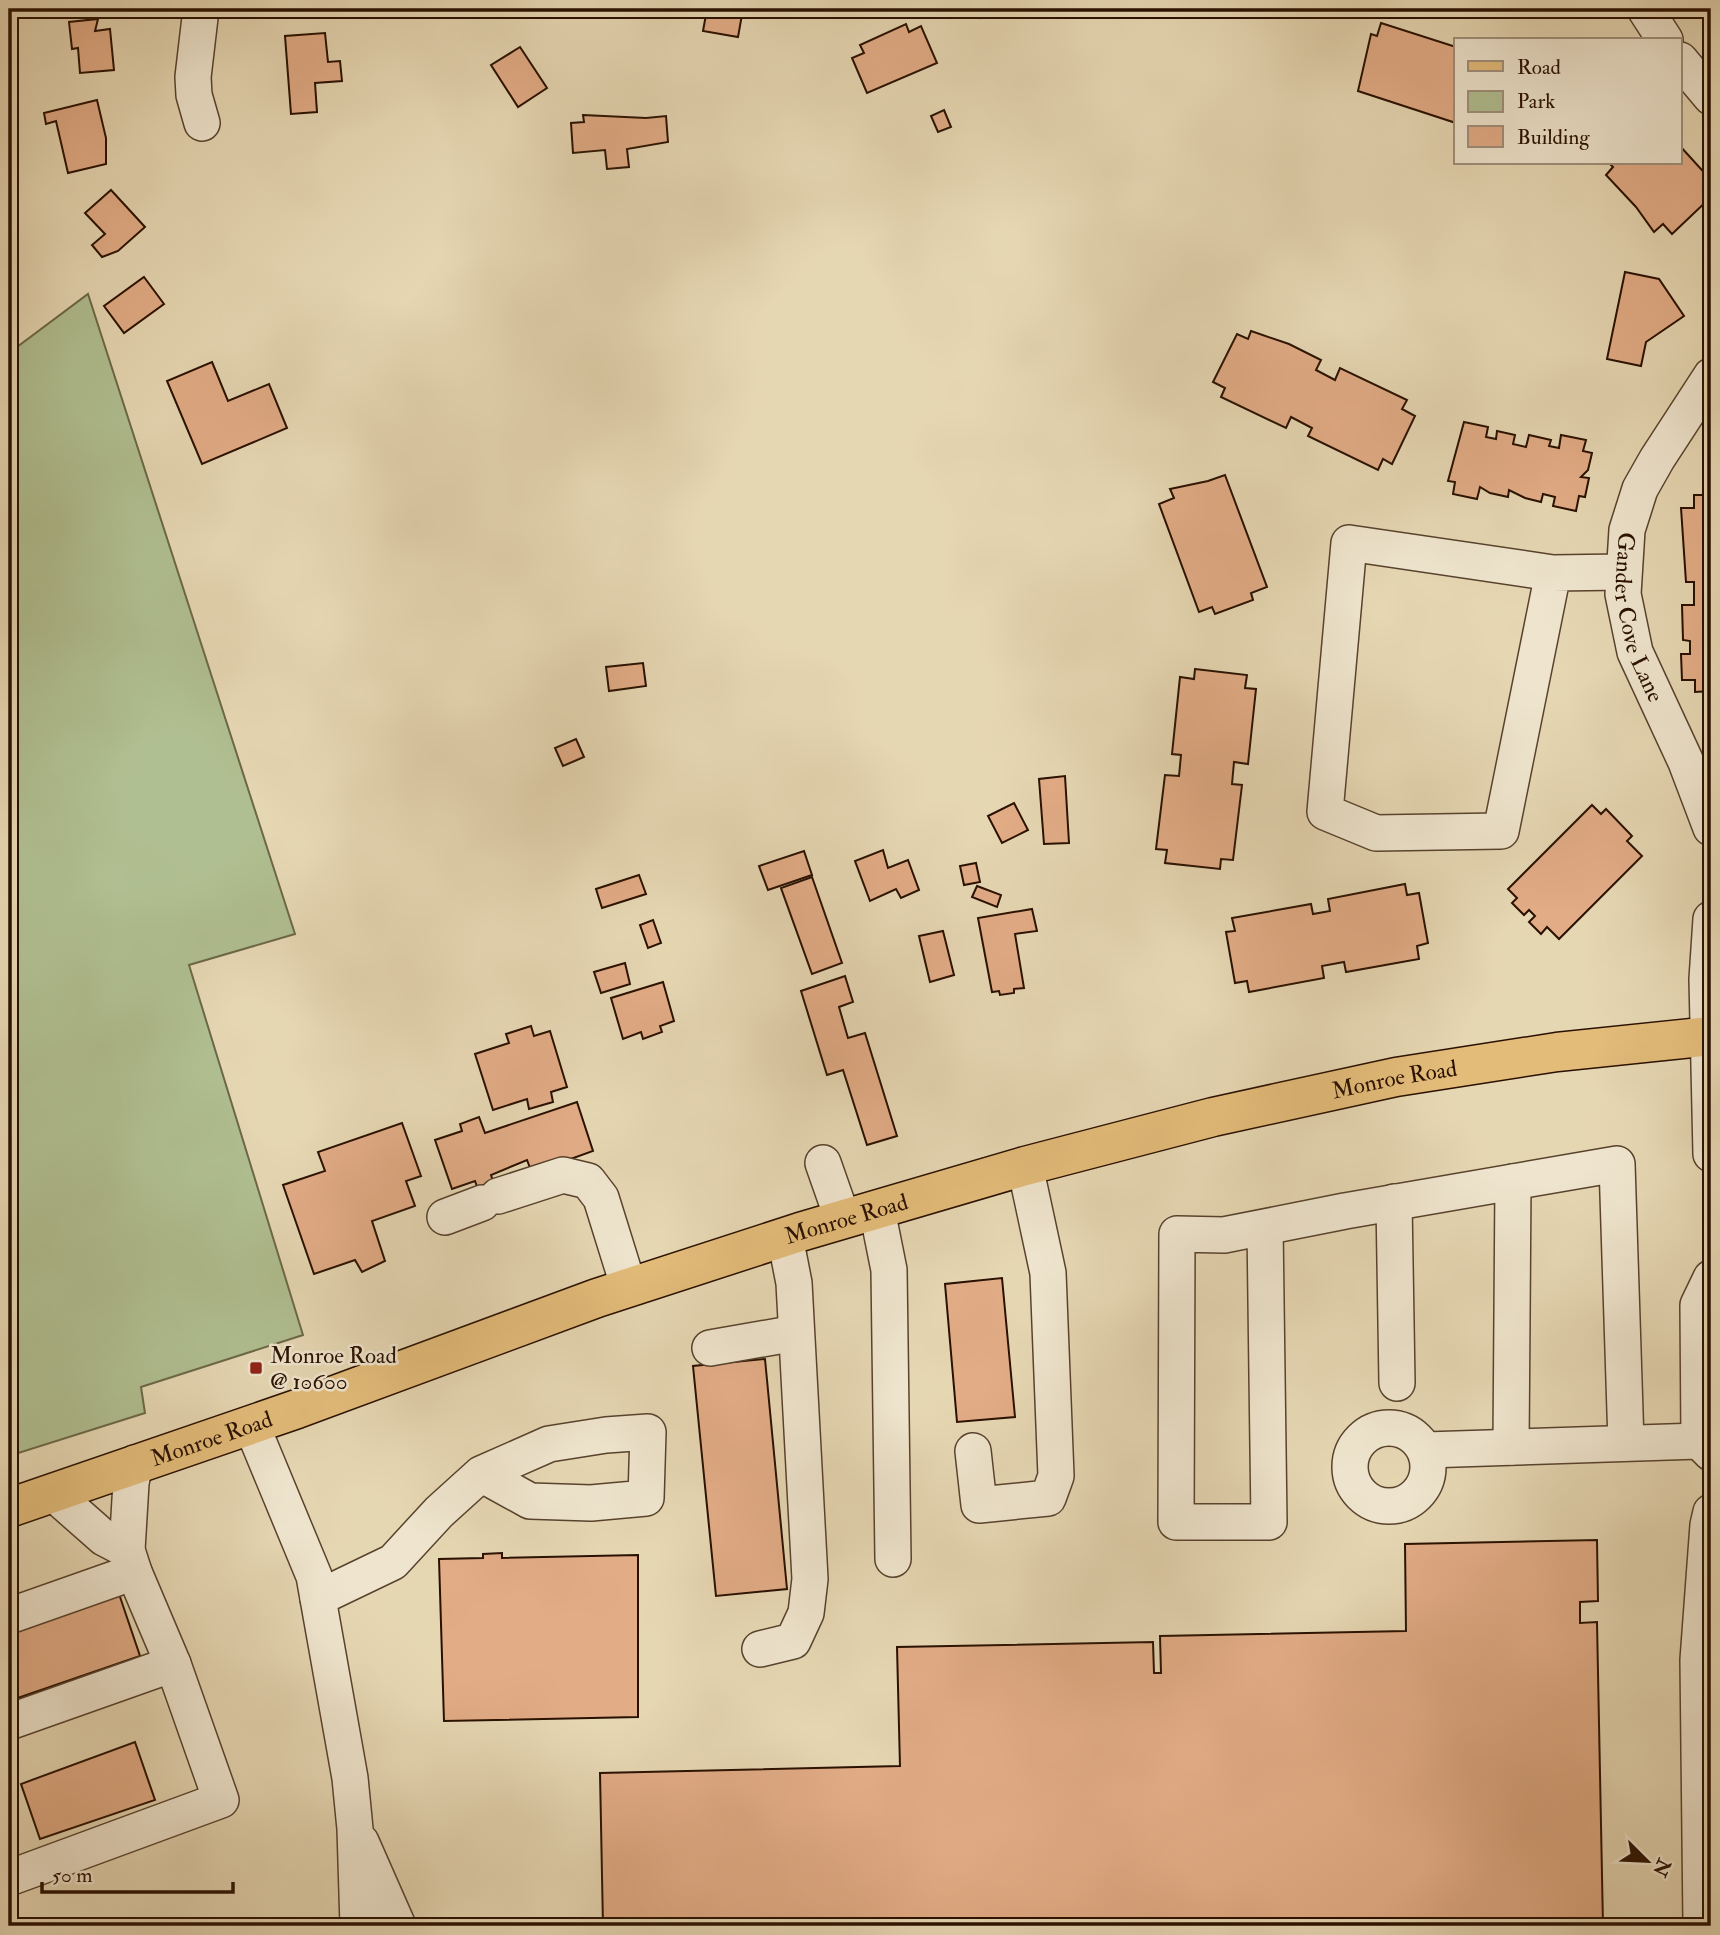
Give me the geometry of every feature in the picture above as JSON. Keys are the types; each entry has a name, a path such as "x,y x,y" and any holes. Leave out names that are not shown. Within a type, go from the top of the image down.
{"main road":[{"name":"Monroe Road","path":"9,1508 629,1288 785,1237 1025,1166 1213,1117 1396,1077 1557,1052 1709,1036"}],"street":[{"path":"201,9 193,77 194,94 202,123"},
{"path":"1646,9 1664,38"},
{"path":"1682,62 1711,97"},
{"name":"Gander Cove Lane","path":"1711,376 1640,489 1627,530 1623,572 1623,594 1635,652 1699,761 1711,828"},
{"path":"1553,573 1501,831 1376,833 1325,812 1349,543 1553,573 1623,572"},
{"path":"1711,919 1707,979 1711,1154"},
{"path":"823,1163 860,1215 889,1270 893,1559"},
{"path":"1265,1227 1269,1522 1176,1522 1177,1234 1224,1235 1265,1227 1394,1202 1617,1164 1626,1443"},
{"path":"973,1451 979,1505 1048,1498 1056,1476 1048,1273 1025,1166"},
{"path":"445,1216 563,1175 588,1181 601,1198 629,1288"},
{"path":"1511,1447 1513,1182"},
{"path":"1394,1202 1397,1383"},
{"path":"760,1649 793,1641 806,1613 810,1579 794,1283 785,1237"},
{"path":"1426,1450 1626,1443 1705,1447 1698,1305 1711,1278"},
{"path":"710,1348 796,1333"},
{"path":"251,1424 314,1576 349,1779 355,1829 358,1926"},
{"path":"9,1878 221,1800 173,1664 131,1561 131,1483 135,1463"},
{"path":"318,1598 393,1562 439,1513 481,1474"},
{"path":"53,1493 131,1561"},
{"path":"1701,1926 1698,1660 1711,1511"},
{"path":"9,1616 131,1561"},
{"path":"9,1722 173,1664"},
{"path":"355,1829 398,1926"}],"green space":[{"path":"88,294 295,934 189,965 303,1335 141,1387 145,1413 9,1456 9,353"}],"building":[{"path":"707,9 743,9 738,37 703,31"},
{"path":"944,9 981,9 979,18"},
{"path":"98,19 95,31 110,29 114,70 80,73 78,48 72,49 69,22"},
{"path":"1381,23 1454,46 1454,122 1358,91 1371,34 1377,36"},
{"path":"906,24 909,32 921,26 937,63 867,93 852,58 864,53 860,45"},
{"path":"325,33 328,62 340,61 342,81 315,83 317,112 291,114 285,36"},
{"path":"520,47 547,88 518,107 491,65"},
{"path":"97,100 106,138 106,164 68,173 56,121 46,124 44,113"},
{"path":"944,110 951,127 938,132 931,116"},
{"path":"583,115 646,118 666,116 668,142 627,149 629,167 607,169 605,150 573,153 571,123 584,122"},
{"path":"1682,148 1711,180 1703,189 1711,197 1672,234 1663,224 1654,232 1636,207 1606,175 1613,167 1610,164 1682,164"},
{"path":"111,190 145,227 118,251 102,257 92,245 105,234 85,213"},
{"path":"1625,272 1659,279 1684,316 1646,342 1641,366 1607,359"},
{"path":"144,277 164,304 124,333 104,306"},
{"path":"1251,331 1289,344 1321,360 1316,370 1335,380 1340,368 1407,400 1402,409 1415,416 1392,464 1383,459 1378,470 1308,436 1312,428 1291,417 1286,428 1221,397 1225,388 1213,382 1237,334 1248,339"},
{"path":"212,362 228,401 269,384 287,428 202,464 167,381"},
{"path":"1464,422 1488,427 1486,437 1496,439 1497,431 1515,435 1513,444 1526,447 1529,435 1551,440 1549,446 1559,448 1561,435 1586,440 1583,451 1592,453 1588,470 1581,477 1589,478 1585,497 1579,496 1576,511 1553,506 1555,497 1543,494 1541,502 1509,490 1508,497 1490,493 1480,487 1477,499 1453,494 1455,482 1448,481"},
{"path":"1225,475 1267,587 1251,593 1253,600 1215,614 1212,607 1199,612 1159,504 1174,498 1170,489"},
{"path":"1694,495 1711,495 1711,691 1695,692 1695,680 1682,680 1681,654 1690,654 1690,641 1683,640 1682,605 1694,605 1694,582 1686,582 1681,508 1694,508"},
{"path":"643,663 646,686 609,691 606,667"},
{"path":"1195,669 1247,675 1245,688 1256,689 1248,764 1234,762 1232,784 1242,785 1233,860 1221,859 1220,869 1165,863 1167,850 1156,849 1165,775 1179,776 1181,755 1172,754 1180,677 1194,679"},
{"path":"576,739 584,757 563,766 555,748"},
{"path":"1065,776 1069,843 1044,844 1039,779"},
{"path":"1014,803 1028,830 1002,843 988,816"},
{"path":"1592,805 1601,814 1606,809 1632,836 1627,841 1642,856 1559,939 1547,927 1541,934 1529,922 1535,916 1529,910 1524,915 1512,903 1517,898 1508,889"},
{"path":"883,850 888,868 908,860 919,890 901,898 896,889 870,901 855,861"},
{"path":"804,851 812,875 768,890 759,866"},
{"path":"976,863 980,882 964,885 960,866"},
{"path":"639,875 646,894 602,908 596,889"},
{"path":"812,877 842,963 812,974 781,888"},
{"path":"1405,884 1407,895 1419,893 1428,943 1417,946 1419,959 1346,972 1344,962 1322,966 1324,978 1249,992 1247,981 1235,983 1226,932 1235,931 1232,918 1311,904 1313,914 1330,911 1328,899"},
{"path":"977,886 1001,895 997,907 972,897"},
{"path":"1032,909 1037,931 1015,934 1024,988 1000,995 999,991 992,992 978,918"},
{"path":"653,920 661,943 648,948 640,925"},
{"path":"943,931 954,975 930,982 919,936"},
{"path":"625,963 630,984 601,993 594,972"},
{"path":"845,976 853,1002 839,1007 848,1038 865,1033 897,1136 867,1145 843,1070 827,1075 801,991"},
{"path":"663,982 674,1021 660,1026 662,1032 643,1039 641,1032 623,1039 611,998"},
{"path":"531,1026 534,1036 550,1031 567,1087 551,1092 553,1102 529,1109 527,1099 493,1110 475,1054 509,1043 506,1034"},
{"path":"577,1102 593,1151 532,1173 527,1160 491,1175 502,1207 486,1212 475,1181 452,1189 435,1140 462,1131 460,1124 479,1117 485,1133"},
{"path":"402,1123 421,1176 406,1181 415,1206 372,1221 385,1261 362,1272 355,1260 314,1274 283,1185 325,1171 318,1152"},
{"path":"1002,1278 1015,1417 957,1422 945,1284"},
{"path":"765,1359 787,1589 716,1596 693,1366"},
{"path":"1597,1540 1598,1601 1580,1602 1580,1623 1597,1622 1603,1926 603,1926 600,1773 900,1766 897,1647 1153,1642 1154,1673 1161,1673 1160,1636 1406,1631 1405,1544"},
{"path":"502,1553 502,1558 638,1555 638,1717 444,1721 439,1559 483,1558 483,1554"},
{"path":"118,1591 140,1656 9,1701 9,1629"},
{"path":"135,1742 155,1800 40,1839 21,1784"}],"place":[{"name":"Monroe Road @ 10600","path":"256,1368"}]}
